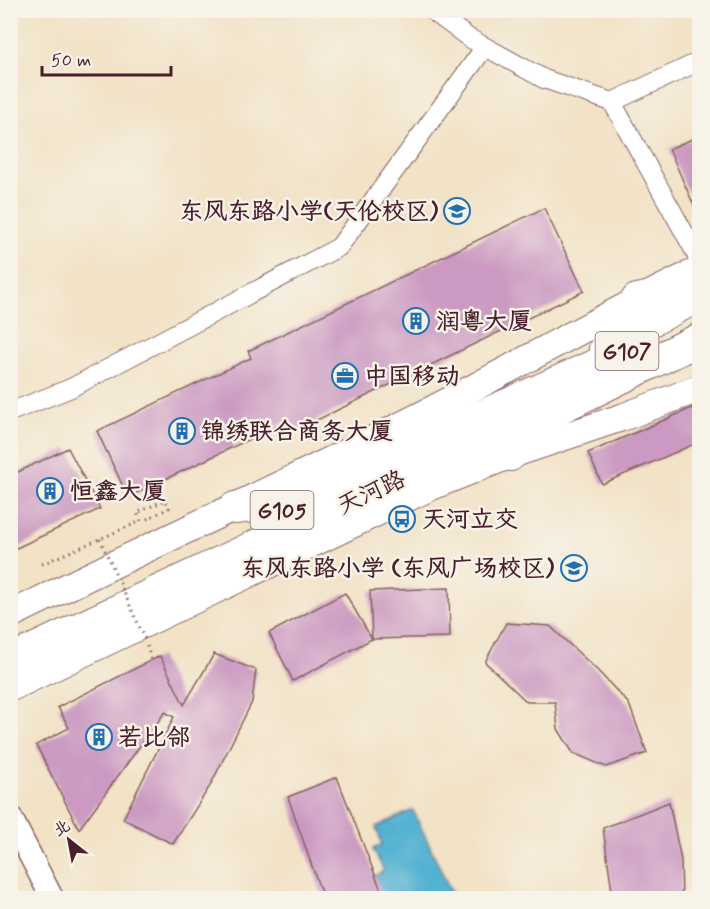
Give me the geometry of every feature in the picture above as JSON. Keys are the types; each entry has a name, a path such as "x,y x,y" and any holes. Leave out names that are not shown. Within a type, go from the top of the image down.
{"highway":[{"path":"637,300 699,288"},
{"name":"G105","path":"558,395 644,324 699,295"},
{"name":"天河路","path":"10,662 457,452 699,318"},
{"name":"天河路","path":"10,638 303,500 699,339"},
{"name":"G105","path":"558,395 628,389 699,363"},
{"path":"510,455 558,395"},
{"path":"235,508 303,500"}],"main road":[{"path":"10,615 106,567 235,508 463,394 637,300 699,270"},
{"path":"10,688 430,487 510,455 623,417 699,388"}],"street":[{"path":"431,10 469,38 544,79 612,102 695,252 699,265"},
{"path":"10,412 70,388 339,247 485,47"},
{"path":"612,102 699,61"},
{"path":"10,816 52,898"}],"path":[{"path":"42,564 141,521 137,513 165,500 169,508 145,520"},
{"path":"100,539 145,639 151,660"}],"water":[{"path":"413,810 454,898 384,898 373,877 384,871 373,849 382,844 376,827"}],"building":[{"path":"699,136 699,217 669,149"},
{"name":"润粤大厦","path":"544,208 584,291 288,434 283,423 128,497 97,431 251,358 248,351"},
{"path":"699,405 699,442 602,484 588,453"},
{"name":"恒鑫大厦","path":"68,448 100,509 10,551 10,470 18,472"},
{"path":"449,588 450,637 372,639 370,591"},
{"path":"345,593 372,639 293,681 269,633"},
{"path":"506,623 550,626 629,704 647,753 606,767 573,753 558,729 555,702 527,702 485,662"},
{"path":"214,654 256,670 252,702 210,786 173,844 123,819 174,717 165,712 79,829 36,745 69,728 58,707 160,656 184,705"},
{"path":"337,777 384,898 323,898 288,797"},
{"path":"669,802 681,860 682,898 613,898 603,828"}],"place":[{"name":"东风东路小学(天伦校区)","path":"457,211"},
{"name":"润粤大厦","path":"416,321"},
{"name":"中国移动","path":"345,376"},
{"name":"锦绣联合商务大厦","path":"182,431"},
{"name":"恒鑫大厦","path":"50,491"},
{"name":"天河立交","path":"402,519"},
{"name":"东风东路小学 (东风广场校区)","path":"574,568"},
{"name":"若比邻","path":"99,737"}]}
